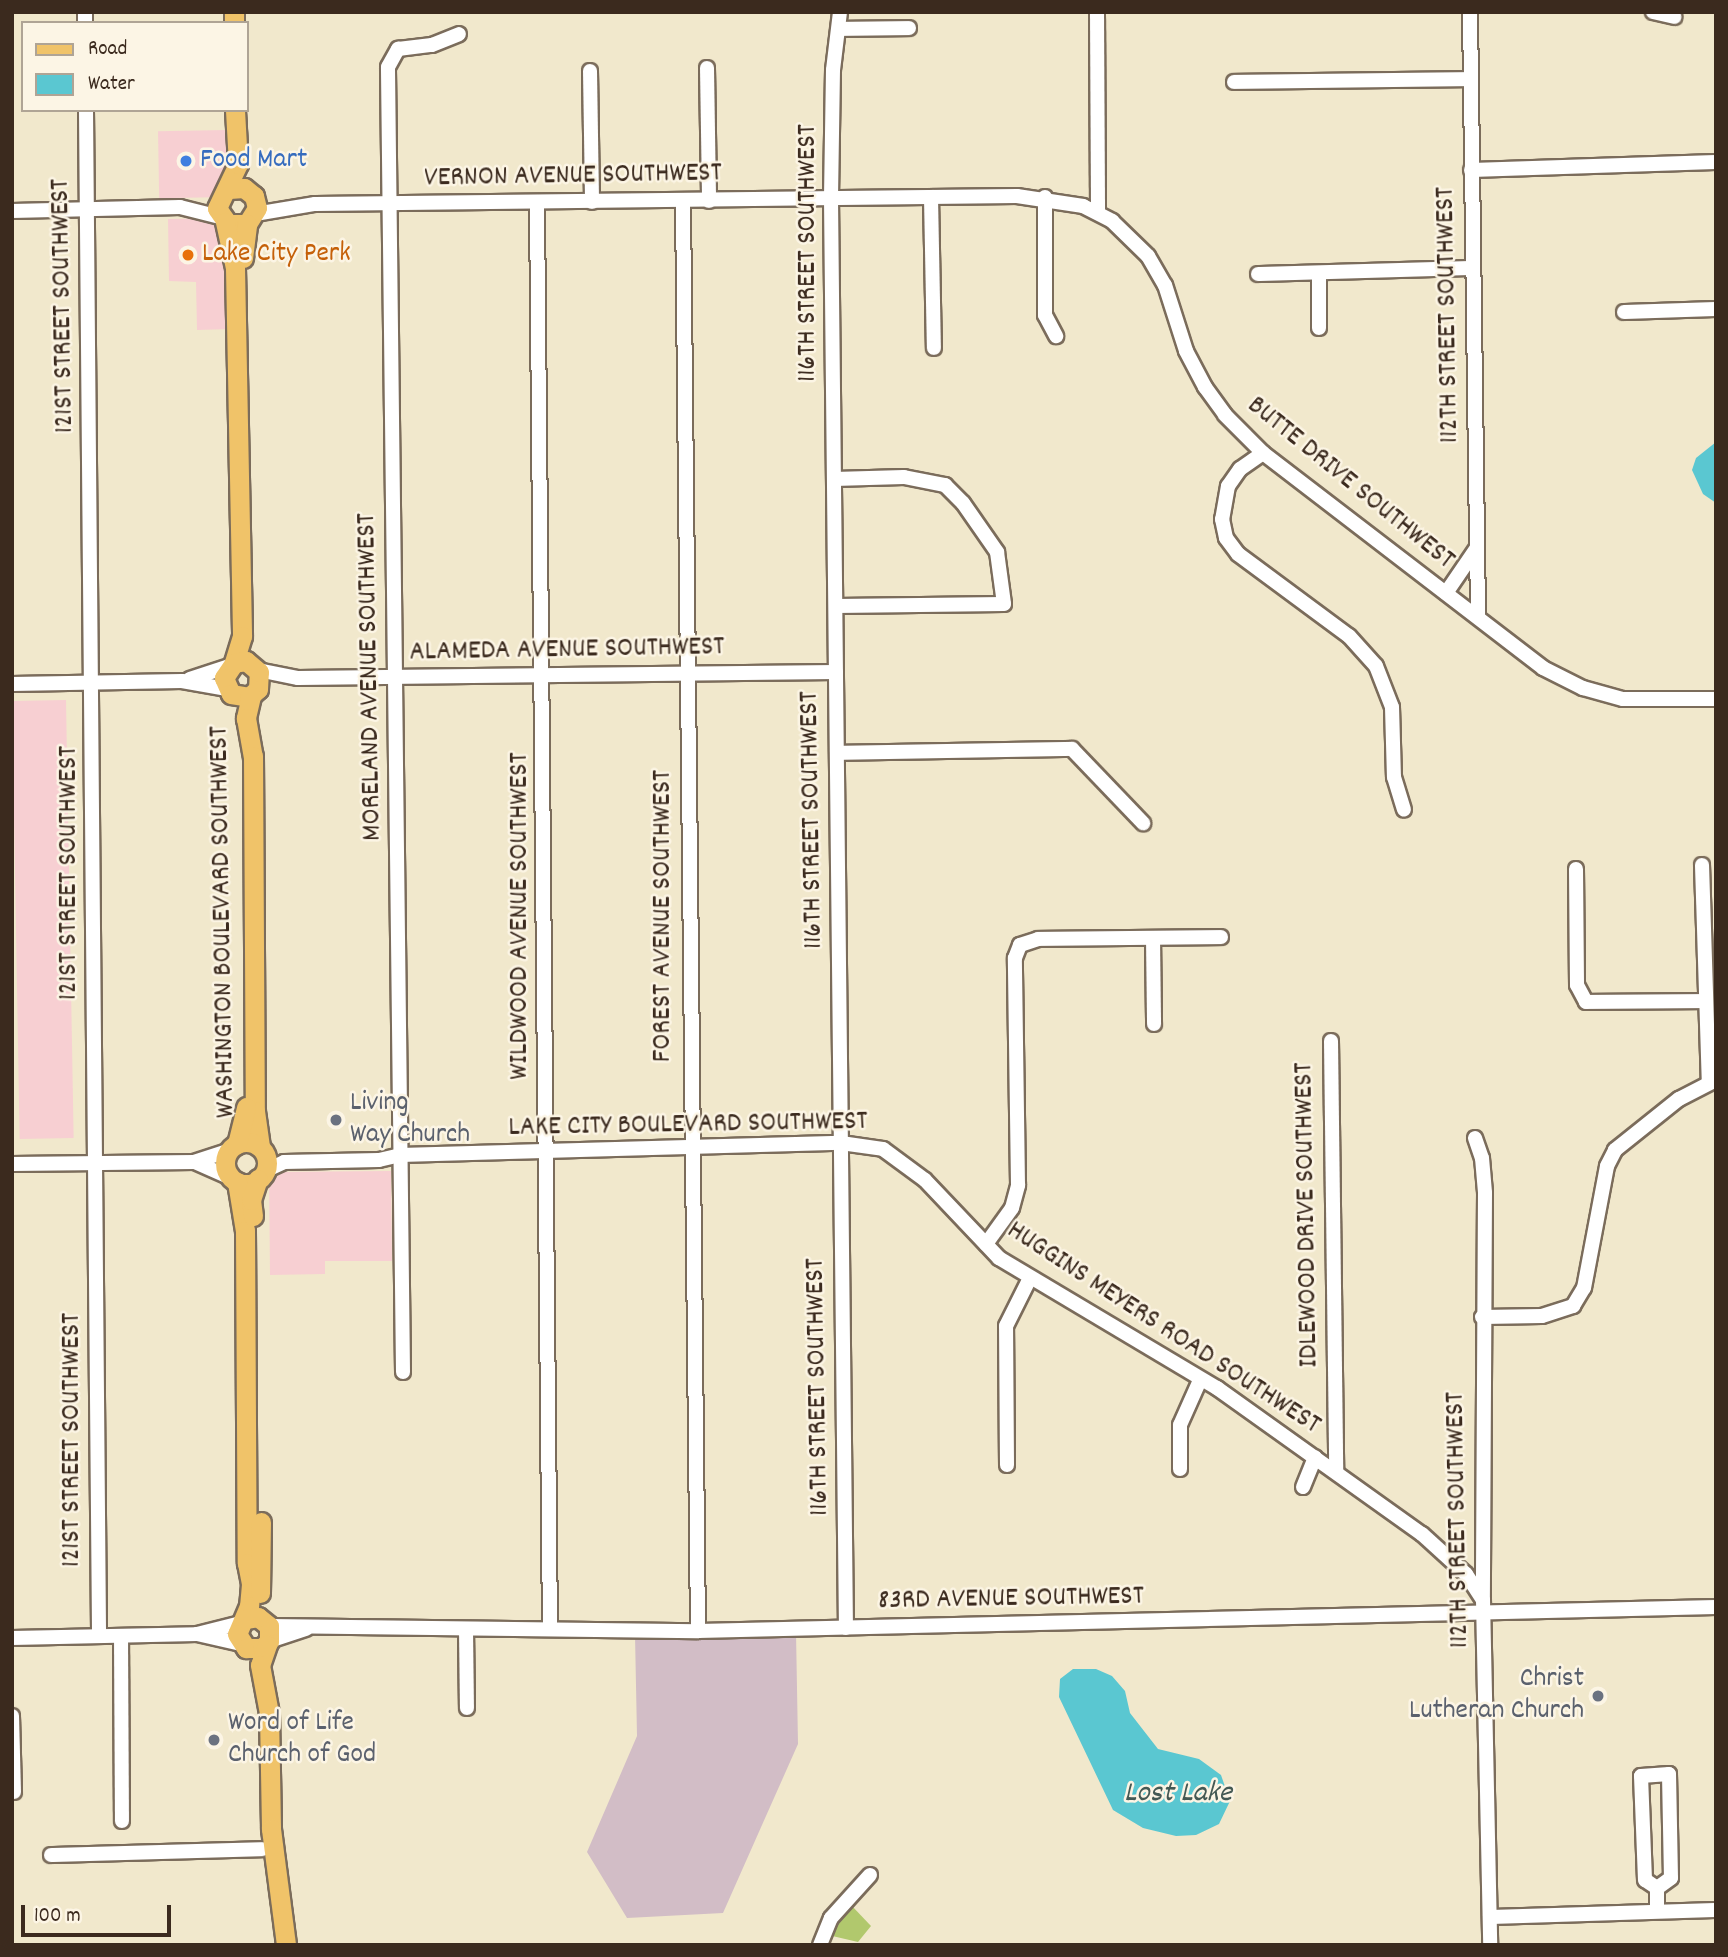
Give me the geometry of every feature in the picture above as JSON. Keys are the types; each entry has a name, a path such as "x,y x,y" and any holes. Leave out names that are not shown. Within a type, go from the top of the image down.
{"main road":[{"path":"232,664 242,636 236,268 223,219 225,192 238,163 235,112"},
{"name":"WASHINGTON BOULEVARD SOUTHWEST","path":"246,112 251,206 242,250 247,274 250,622 256,681 246,718 253,756 255,1111 262,1175"},
{"path":"225,192 251,206"},
{"path":"223,219 251,206"},
{"path":"229,692 256,681 246,661 232,664"},
{"name":"WASHINGTON BOULEVARD SOUTHWEST","path":"232,664 224,678 240,740 246,1120 225,1166 234,1180"},
{"path":"233,1147 261,1149"},
{"path":"262,1175 234,1180 245,1231 247,1563 251,1584 243,1621 237,1634 243,1646 257,1703 262,1849 275,1945"},
{"path":"262,1175 251,1200 257,1253 260,1594 268,1633 260,1665 270,1713 271,1829 286,1945"},
{"path":"243,1621 268,1633"},
{"path":"243,1646 257,1650 268,1633"}],"street":[{"name":"116TH STREET SOUTHWEST","path":"840,12 833,70 831,199 846,1628"},
{"path":"1097,12 1098,212"},
{"name":"112TH STREET SOUTHWEST","path":"1470,12 1478,617"},
{"path":"1653,12 1674,17"},
{"path":"839,29 909,28"},
{"name":"MORELAND AVENUE SOUTHWEST","path":"403,1372 391,57 398,49 432,45 459,34"},
{"path":"707,68 709,201"},
{"path":"590,71 592,202"},
{"path":"1234,82 1470,79"},
{"name":"121ST STREET SOUTHWEST","path":"86,112 93,682 99,1636"},
{"path":"1471,170 1716,162"},
{"path":"180,207 225,192"},
{"path":"931,197 934,348"},
{"path":"1045,197 1045,315 1056,336"},
{"name":"BUTTE DRIVE SOUTHWEST","path":"831,199 1045,197 1098,212 1148,256 1165,285 1186,351 1205,387 1225,415 1263,453 1543,668 1589,691 1642,701 1716,699"},
{"name":"VERNON AVENUE SOUTHWEST","path":"251,206 831,199"},
{"name":"FOREST AVENUE SOUTHWEST","path":"683,201 690,1147 698,1631"},
{"name":"WILDWOOD AVENUE SOUTHWEST","path":"537,203 544,676 550,1628"},
{"path":"12,211 180,207 223,219"},
{"path":"1258,274 1472,268"},
{"path":"1319,273 1319,328"},
{"path":"1624,312 1716,309"},
{"path":"1263,453 1247,462 1228,486 1222,519 1226,538 1238,554 1349,636 1376,666 1392,707 1394,777 1404,810"},
{"path":"834,479 904,477 945,485 963,503 997,552 1004,604 836,606"},
{"path":"1446,593 1457,584 1477,548"},
{"path":"182,681 232,664"},
{"name":"ALAMEDA AVENUE SOUTHWEST","path":"256,681 298,678 836,672"},
{"path":"12,684 182,681 229,692"},
{"path":"837,753 1072,750 1143,823"},
{"path":"1482,1317 1542,1316 1573,1306 1584,1288 1607,1166 1615,1150 1635,1130 1712,1081 1705,1001 1702,864"},
{"path":"1576,869 1577,985 1583,999 1598,1005 1705,1001"},
{"path":"986,1244 1012,1208 1018,1185 1015,958 1020,945 1038,939 1221,937"},
{"path":"1153,938 1154,1024"},
{"name":"IDLEWOOD DRIVE SOUTHWEST","path":"1331,1041 1336,1472"},
{"name":"112TH STREET SOUTHWEST","path":"1475,1138 1482,1158 1485,1193 1482,1317 1483,1600 1490,1945"},
{"name":"LAKE CITY BOULEVARD SOUTHWEST","path":"262,1175 284,1162 379,1160 400,1155 841,1143 883,1149"},
{"path":"12,1164 194,1162 233,1147"},
{"path":"261,1149 284,1162"},
{"name":"HUGGINS MEYERS ROAD SOUTHWEST","path":"883,1149 916,1172 986,1244 1030,1278 1200,1380 1336,1472 1452,1559 1483,1600"},
{"path":"194,1162 234,1180"},
{"path":"1007,1465 1006,1326 1030,1278"},
{"path":"1180,1469 1180,1425 1200,1380"},
{"path":"1303,1487 1314,1459"},
{"name":"83RD AVENUE SOUTHWEST","path":"268,1633 307,1628 698,1631 1484,1615 1716,1607"},
{"path":"12,1638 197,1634 243,1621"},
{"path":"466,1629 467,1708"},
{"path":"197,1634 243,1646"},
{"path":"121,1636 122,1821"},
{"path":"12,1716 14,1792"},
{"path":"1669,1774 1671,1878 1657,1888 1645,1880 1641,1776 1669,1774"},
{"path":"51,1855 262,1849"},
{"path":"820,1945 831,1918 870,1875"},
{"path":"1657,1888 1657,1911"},
{"path":"1490,1917 1716,1910"}],"shaded area":[{"path":"227,130 228,197 159,198 158,131"},
{"path":"220,218 231,329 197,330 196,282 169,281 168,219"},
{"path":"66,700 74,1138 20,1139 12,701"},
{"path":"391,1171 392,1261 325,1261 325,1274 270,1275 269,1172"},
{"path":"796,1632 798,1744 723,1913 627,1918 587,1852 637,1736 635,1635"}],"green space":[{"path":"851,1905 871,1926 858,1942 828,1935"}],"water":[{"path":"1716,442 1716,503 1703,494 1692,470 1696,458"},
{"name":"Lost Lake","path":"1073,1669 1096,1669 1112,1676 1125,1691 1130,1713 1158,1749 1199,1759 1221,1775 1230,1801 1219,1824 1196,1835 1176,1836 1143,1828 1113,1810 1059,1697 1060,1679"}],"place":[{"name":"Food Mart","path":"186,161"},
{"name":"Lake City Perk","path":"188,255"},
{"name":"Living Way Church","path":"336,1120"},
{"name":"Christ Lutheran Church","path":"1598,1696"},
{"name":"Word of Life Church of God","path":"214,1740"}]}
